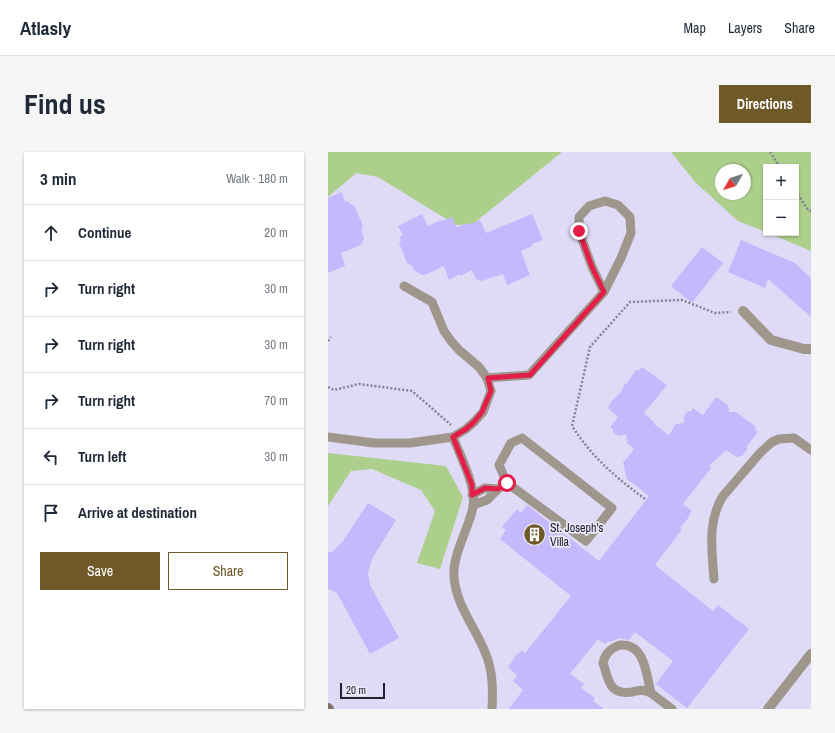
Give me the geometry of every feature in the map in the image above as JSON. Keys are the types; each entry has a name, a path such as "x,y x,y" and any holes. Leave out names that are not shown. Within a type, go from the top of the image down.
{"street":[{"path":"743,311 771,340 811,349"},
{"path":"768,709 811,654"}],"lane":[{"path":"488,378 530,375 604,292 621,258 631,233 630,217 618,205 605,201 589,206 579,217 579,231 592,267 604,292"},
{"path":"328,437 374,443 410,443 457,435 474,422 482,412 491,391 488,378 479,367 451,341 444,330 432,302 404,286"},
{"path":"457,435 472,485 473,505 457,556 454,576 458,594 466,617 485,652 490,666 493,686 492,709"},
{"path":"522,438 612,508 586,541 507,483 500,465 511,443 522,438"},
{"path":"714,579 711,538 715,514 723,496 760,453 772,442 780,438 794,438 811,450"},
{"path":"473,505 487,500 498,489 507,483"},
{"path":"472,495 485,488 498,489"},
{"path":"651,692 642,657 638,651 624,645 609,651 603,663 612,687 623,692 642,689 651,692 672,709"}],"path":[{"path":"770,152 778,164"},
{"path":"799,196 808,210 811,211"},
{"path":"645,499 620,481 585,445 572,426 590,347 630,302 682,300 715,313 743,311"},
{"path":"328,341 331,337"},
{"path":"328,387 334,390 359,384 412,391 457,435"}],"green space":[{"path":"328,152 562,152 473,224 456,225 378,177 356,173 328,197"},
{"path":"671,152 811,152 811,251 775,236 799,236 799,164 763,164 763,231 738,221 696,183"},
{"path":"328,453 446,466 463,497 440,569 417,563 435,511 421,490 372,469 351,471 328,506"}],"building":[{"path":"342,192 345,202 349,201 350,204 354,205 363,226 361,230 364,238 361,245 341,253 345,266 328,273 328,198"},
{"path":"422,214 428,226 452,217 456,227 471,224 480,220 486,233 532,214 543,240 532,244 532,246 521,251 530,275 507,285 503,274 481,281 476,279 472,270 449,280 444,266 422,275 407,263 399,243 401,240 399,236 403,235 398,226"},
{"path":"741,240 795,263 811,278 811,317 768,279 765,288 728,272"},
{"path":"702,247 723,263 692,303 671,286"},
{"name":"St. Joseph's Villa","path":"642,367 667,385 644,413 654,422 654,424 669,435 676,424 684,423 684,416 688,411 691,411 693,408 703,415 716,397 728,405 729,412 736,412 756,427 755,429 758,432 747,446 747,449 742,456 736,457 726,450 709,466 711,468 683,504 692,511 689,517 680,528 682,529 655,565 713,611 718,605 749,629 687,708 656,684 673,661 635,632 629,640 619,638 605,644 598,639 570,674 584,684 581,688 595,698 593,701 604,709 509,709 523,690 513,681 517,675 508,667 516,655 522,651 525,653 571,596 500,539 506,530 502,527 517,509 521,513 527,505 599,561 649,496 627,479 623,463 634,449 627,443 626,434 618,436 613,432 613,429 610,427 618,417 608,408 610,403 621,392 625,384 636,370 639,370"},
{"path":"368,503 396,520 372,559 368,573 370,585 399,638 370,654 336,592 328,589 328,552 332,552 343,541"}],"place":[{"name":"St. Joseph's Villa","path":"534,535"}],"route":[{"path":"507,483 498,489 485,488 472,495 472,485 453,437 466,429 482,412 491,391 488,378 530,375 604,292 592,267 579,231"}]}
